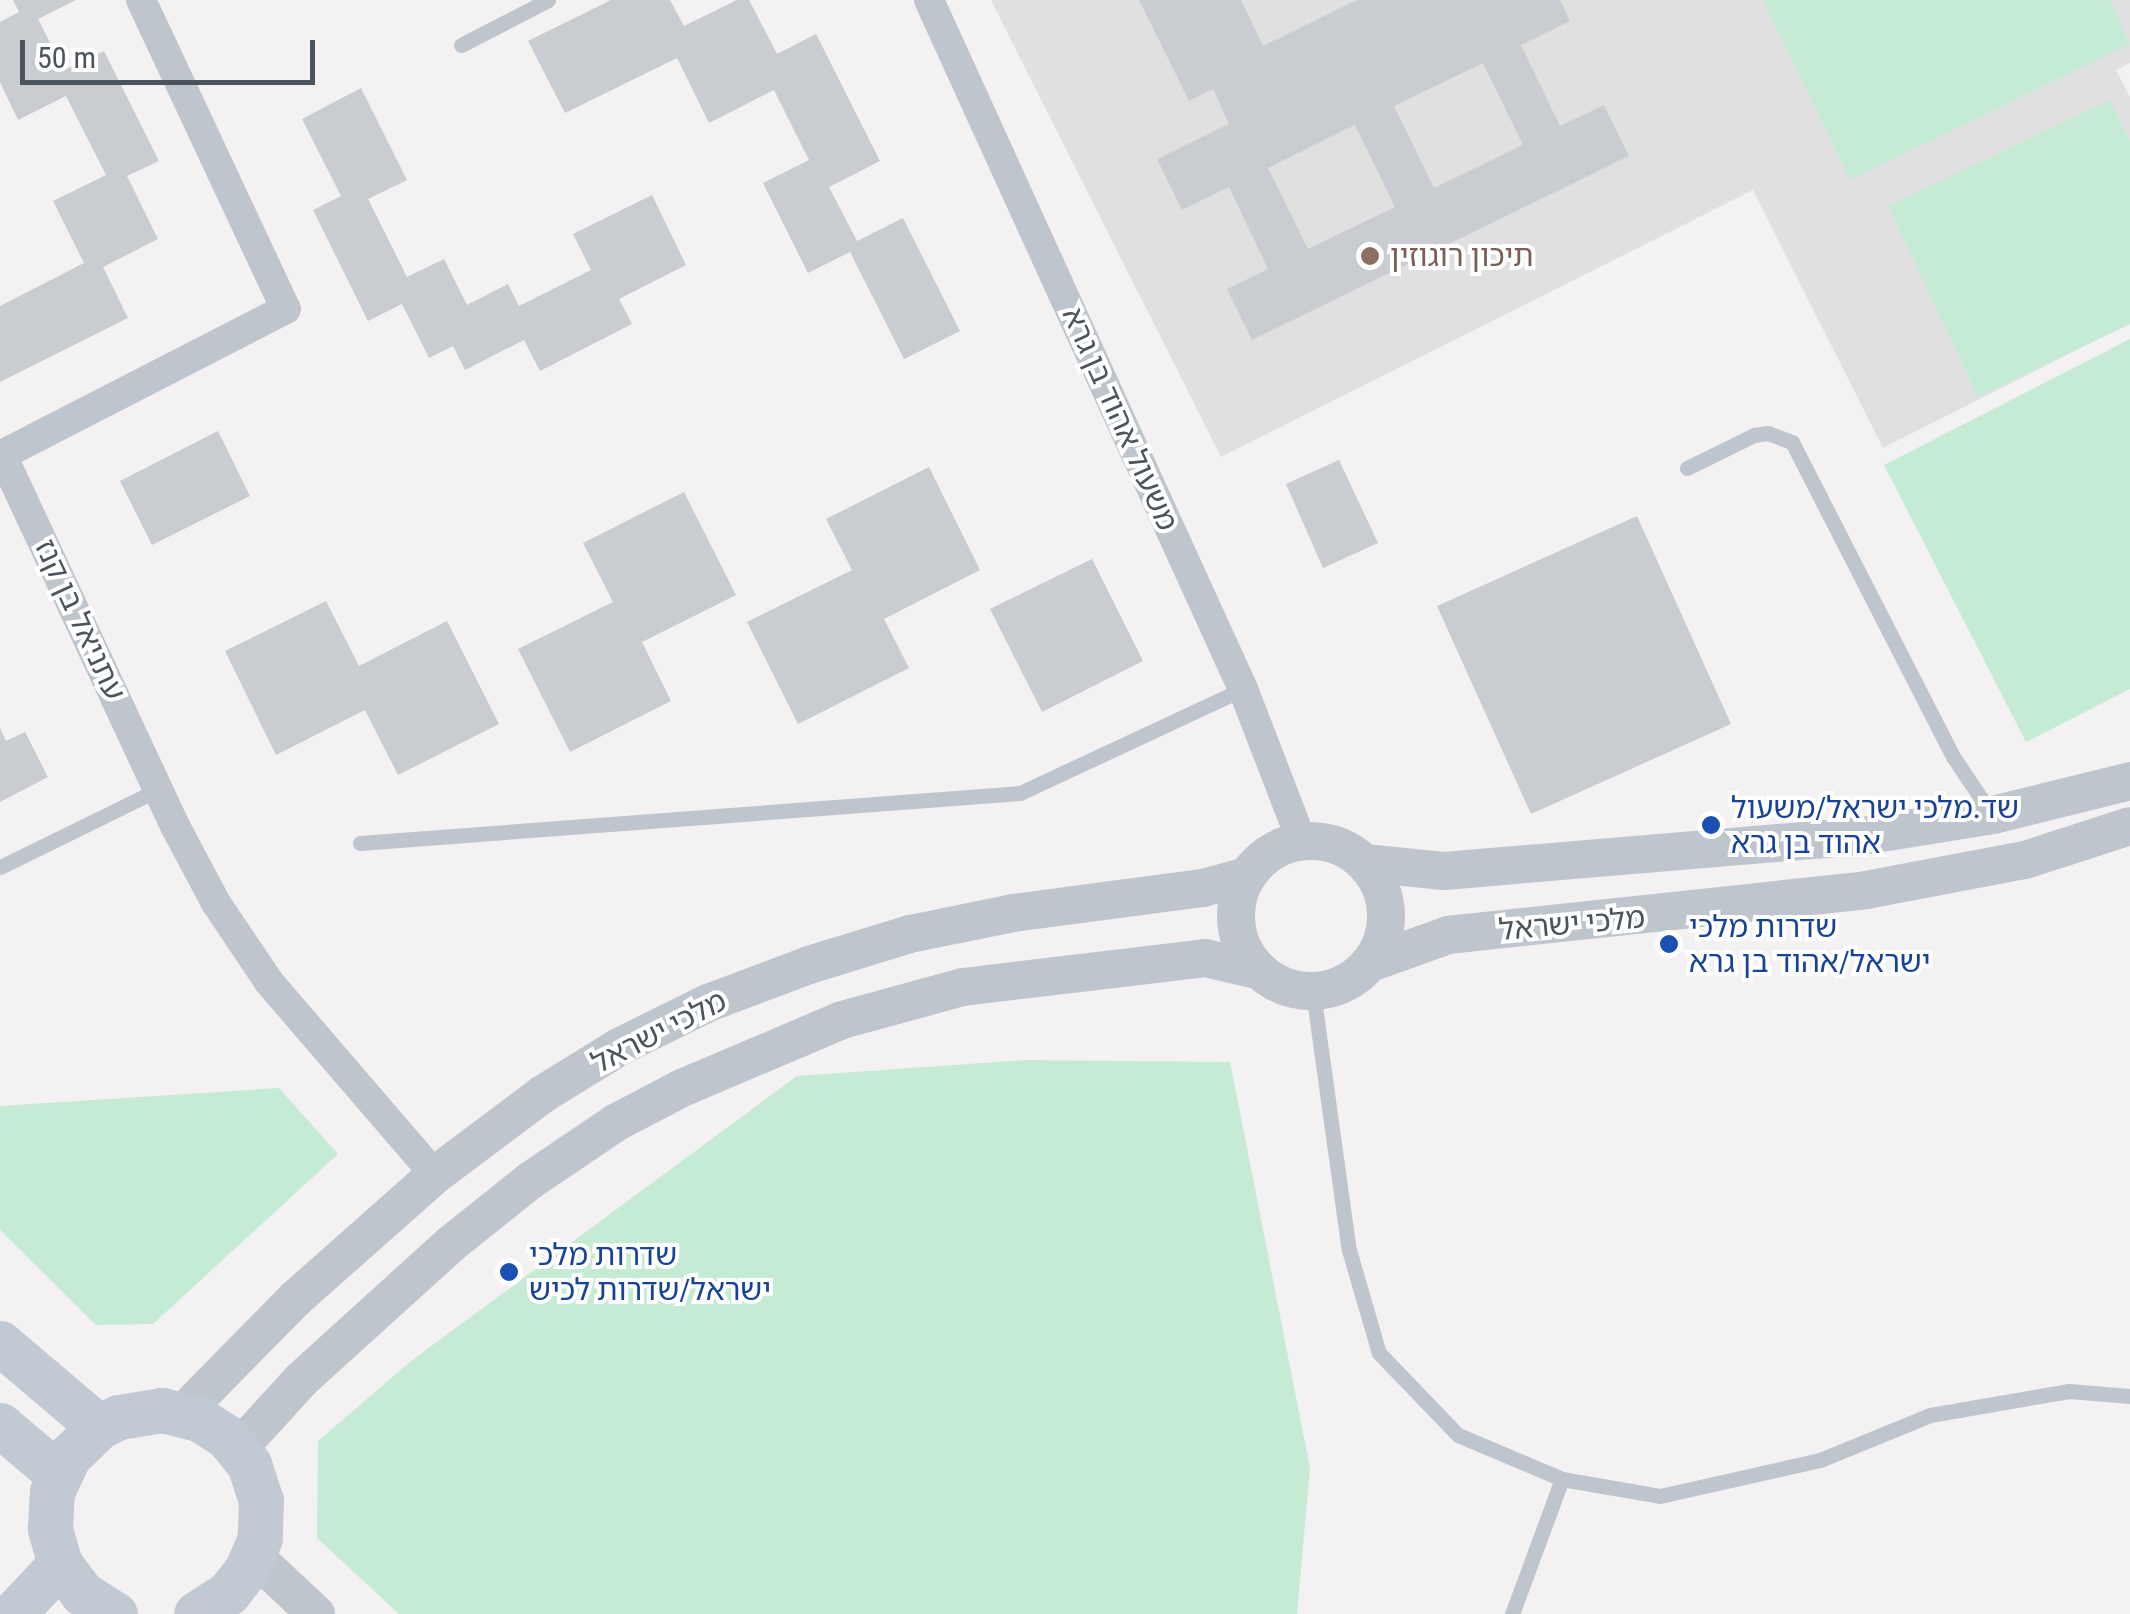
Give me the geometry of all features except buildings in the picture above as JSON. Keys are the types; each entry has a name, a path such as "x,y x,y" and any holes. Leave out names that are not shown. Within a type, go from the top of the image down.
{"main road":[{"path":"0,1343 99,1426"},
{"path":"114,1614 82,1594 60,1564 50,1528 58,1474 82,1440 99,1426 140,1412 184,1414 214,1427 238,1449 261,1500 262,1519 254,1556 239,1582 202,1613"},
{"path":"0,1425 58,1474"},
{"path":"13,1614 60,1564"}],"street":[{"name":"עתניאל בן קנז","path":"141,0 286,309 1,455 216,903 269,982 435,1175"},
{"name":"משעול אהוד בן גרא","path":"929,0 1242,689 1302,842"},
{"name":"מלכי ישראל","path":"1365,863 1444,871 1863,836 1992,816 2130,781"},
{"name":"מלכי ישראל","path":"1370,963 1448,935 1866,890 2025,860 2130,826"},
{"path":"1326,842 1365,863 1378,881 1386,923 1381,945 1370,963 1354,978 1313,992 1293,990 1257,970 1242,949 1235,924 1237,899 1262,858 1282,846 1326,842"},
{"name":"מלכי ישראל","path":"184,1414 294,1299 435,1175 530,1103 619,1047 708,1003 809,965 910,934 1013,913 1203,888 1248,876"},
{"name":"מלכי ישראל","path":"238,1449 302,1379 452,1243 531,1180 617,1122 682,1088 842,1020 963,987 1204,958 1257,970"},
{"path":"254,1556 316,1614"}],"lane":[{"path":"461,45 548,0"},
{"path":"1686,468 1754,436 1768,433 1792,442 1954,758 1992,816"},
{"path":"360,843 1020,793 1242,689"},
{"path":"0,867 159,788"},
{"path":"1313,992 1349,1250 1379,1354 1458,1435 1562,1479 1660,1496 1820,1460 1930,1414 2068,1391 2130,1396"},
{"path":"1512,1614 1562,1479"}],"shaded area":[{"name":"תיכון רוגוזין","path":"991,0 2130,0 2130,63 2116,70 2130,97 2130,323 1883,448 1753,190 1221,457"}],"green space":[{"path":"1763,0 2110,0 2130,44 1850,180"},
{"path":"2110,100 2130,141 2130,324 1978,397 1888,206"},
{"path":"2130,339 2130,689 2026,742 1884,465"},
{"path":"1025,1060 1230,1062 1310,1468 1297,1614 399,1614 317,1538 318,1441 411,1361 797,1076"},
{"path":"279,1088 338,1154 153,1324 96,1325 0,1230 0,1106"}],"place":[{"name":"תיכון רוגוזין","path":"1370,256"},
{"name":"שד.מלכי ישראל/משעול אהוד בן גרא","path":"1711,825"},
{"name":"שדרות מלכי ישראל/אהוד בן גרא","path":"1669,944"},
{"name":"שדרות מלכי ישראל/שדרות לכיש","path":"509,1272"}]}
